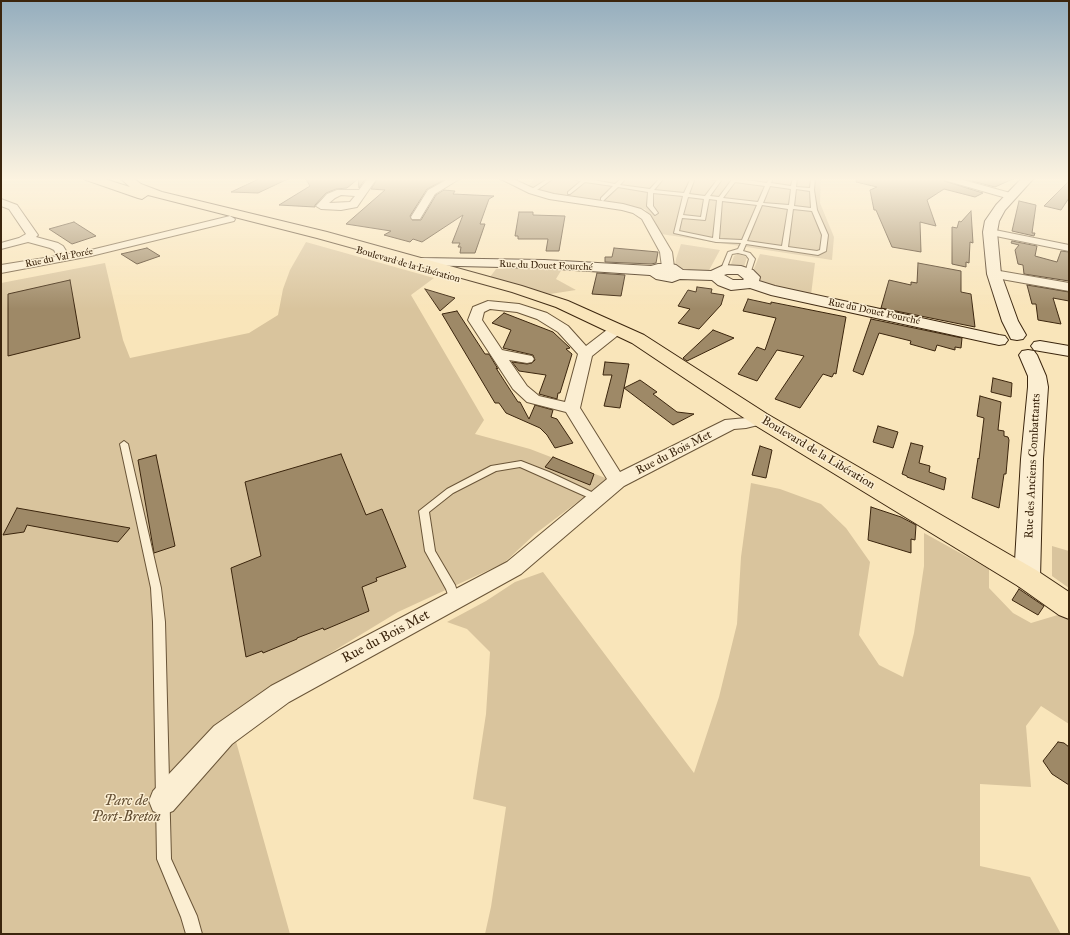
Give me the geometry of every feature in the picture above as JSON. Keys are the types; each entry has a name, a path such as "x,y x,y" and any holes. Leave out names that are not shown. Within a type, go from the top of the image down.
{"main road":[{"name":"Boulevard de la Libération","path":"240,222 436,272 557,307 564,306"},
{"name":"Boulevard de la Libération","path":"263,222 421,262 541,296 638,339 746,418 1027,578 1069,607"},
{"path":"992,222 990,242 994,274 1010,321 1017,335"},
{"name":"Rue du Douet Fourché","path":"421,262 544,264 720,273"},
{"name":"Rue du Douet Fourché","path":"436,272 454,271 485,264"},
{"name":"Rue du Douet Fourché","path":"484,280 476,272 485,264"},
{"path":"720,273 723,282 731,284 743,285 749,278"},
{"name":"Rue du Douet Fourché","path":"749,278 770,290 999,340"},
{"path":"1034,351 1031,340 1017,335 1006,335 1000,337 1000,343 1008,350 1034,351 1069,351"},
{"name":"Rue des Anciens Combattants","path":"1027,578 1032,459 1038,387 1034,351"}],"street":[{"path":"23,222 32,235 28,239"},
{"path":"187,229 194,222"},
{"name":"Rue du Val Porée","path":"1,269 98,251 219,222"},
{"path":"649,222 666,252 667,271"},
{"path":"990,232 1069,248"},
{"path":"1,246 28,239 54,245 59,248 64,258"},
{"path":"994,274 1069,287"},
{"path":"572,408 549,404 533,399 521,389 475,320 473,308 488,305 502,306 519,308 542,316 563,329 585,354"},
{"path":"617,329 585,354 572,408 617,481"},
{"path":"499,354 527,359"},
{"name":"Rue du Bois Met","path":"163,801 222,735 280,694 514,568 617,481 746,418"}],"lane":[{"path":"679,222 676,232 716,240 744,242 818,253 823,251 825,235 819,222"},
{"path":"716,240 718,222"},
{"path":"740,252 753,222"},
{"path":"785,248 789,222"},
{"path":"720,273 730,253 733,251 740,252 748,254 752,259 749,278"},
{"path":"124,444 156,588 159,622 164,859 189,916 194,934"},
{"path":"455,600 451,588 430,552 424,511 450,492 494,468 521,464 597,498"}],"green space":[{"path":"653,222 828,222 834,237 832,260 661,234"},
{"name":"Parc de Port-Breton","path":"306,242 434,278 411,295 484,420 475,434 530,449 608,479 535,534 504,563 398,612 281,683 230,720 290,934 1,934 1,283 105,263 123,340 130,358 249,333 278,315 283,289 290,270"},
{"path":"681,244 720,250 707,274 683,272 675,266"},
{"path":"738,254 747,257 744,267 730,267 734,256"},
{"path":"760,254 815,263 811,295 765,285 756,279 753,271"},
{"path":"496,269 562,269 556,279 576,290 550,294 542,293 490,277"},
{"path":"751,483 780,489 821,504 846,528 870,562 859,635 879,665 903,677 914,633 924,566 924,533 989,569 989,588 1013,613 1031,623 1061,614 1069,621 1069,724 1041,706 1026,726 1031,787 980,784 980,866 1030,877 1061,934 485,934 491,907 506,807 473,799 486,714 490,652 467,629 447,622 486,601 515,582 543,572 694,773 719,697 737,624 741,557"},
{"path":"1052,546 1069,551 1069,588 1052,576"}],"building":[{"path":"74,222 96,236 72,244 49,229"},
{"path":"349,222 453,222 422,242 413,239 410,242 384,235 391,231 346,224"},
{"path":"460,222 481,222 480,224 485,224 475,253 460,253 461,247 458,247 460,243 452,243"},
{"path":"517,222 564,222 559,251 546,251 548,239 518,239 518,236 515,236"},
{"path":"881,222 934,222 936,226 920,222 921,252 892,247"},
{"path":"959,222 972,222 973,243 970,242 969,263 966,262 966,267 952,264 952,227 957,228"},
{"path":"1014,222 1034,222 1032,233 1035,233 1034,236 1012,231"},
{"path":"1012,241 1037,246 1035,256 1057,262 1061,251 1069,252 1069,281 1024,274 1023,265 1018,264 1015,250 1019,245 1011,243"},
{"path":"147,248 160,256 137,264 121,254"},
{"path":"614,248 658,252 656,263 605,262 605,257 612,257"},
{"path":"918,263 961,271 961,292 971,294 975,327 881,308 889,280 911,285 911,282 917,283"},
{"path":"597,273 625,275 621,296 592,294"},
{"path":"70,280 80,338 8,356 8,294"},
{"path":"1027,285 1069,292 1069,301 1053,298 1061,324 1038,320 1036,304 1032,304"},
{"path":"697,287 712,289 711,293 724,295 721,305 699,329 678,323 690,309 678,306 688,290 696,292"},
{"path":"425,289 455,298 440,311"},
{"path":"748,299 771,304 771,302 846,317 836,374 834,373 832,377 823,374 800,408 775,399 804,356 777,350 757,381 738,374 757,347 765,350 776,318 743,311"},
{"path":"457,311 485,354 489,354 498,369 496,368 518,402 520,402 529,419 535,405 553,410 551,417 557,419 573,443 555,448 547,435 540,428 506,413 499,403 495,403 442,314"},
{"path":"504,313 553,332 570,348 566,349 572,354 557,399 539,394 546,375 519,371 512,362 527,364 532,363 535,360 533,355 503,348 511,330 492,323"},
{"path":"871,319 962,338 961,348 955,347 955,350 937,345 935,351 910,344 911,341 879,333 863,375 853,371"},
{"path":"713,330 734,338 687,361 683,358"},
{"path":"605,362 629,364 620,408 604,406 612,375 603,375"},
{"path":"993,378 1012,383 1011,397 991,392"},
{"path":"640,380 657,392 653,394 677,412 694,414 673,425 624,388"},
{"path":"980,396 1001,402 998,430 1004,431 1004,436 1008,437 1009,440 1006,474 1004,474 999,508 972,498 984,418 977,416"},
{"path":"878,426 898,432 893,448 873,442"},
{"path":"911,443 923,446 919,463 930,466 929,472 946,478 944,490 902,474"},
{"path":"760,446 772,450 766,478 752,475"},
{"path":"341,454 366,515 382,509 406,567 376,578 377,581 362,587 369,611 324,630 323,628 297,638 263,653 262,651 246,657 231,568 261,556 245,482"},
{"path":"156,455 175,546 154,553 138,460"},
{"path":"553,457 594,474 590,485 545,467"},
{"path":"871,507 901,517 916,525 915,540 911,539 911,553 868,540"},
{"path":"17,508 130,528 118,542 27,525 24,532 3,535"},
{"path":"1019,589 1044,606 1038,615 1012,600"},
{"path":"1058,742 1064,743 1069,747 1069,785 1052,774 1043,761"}]}
